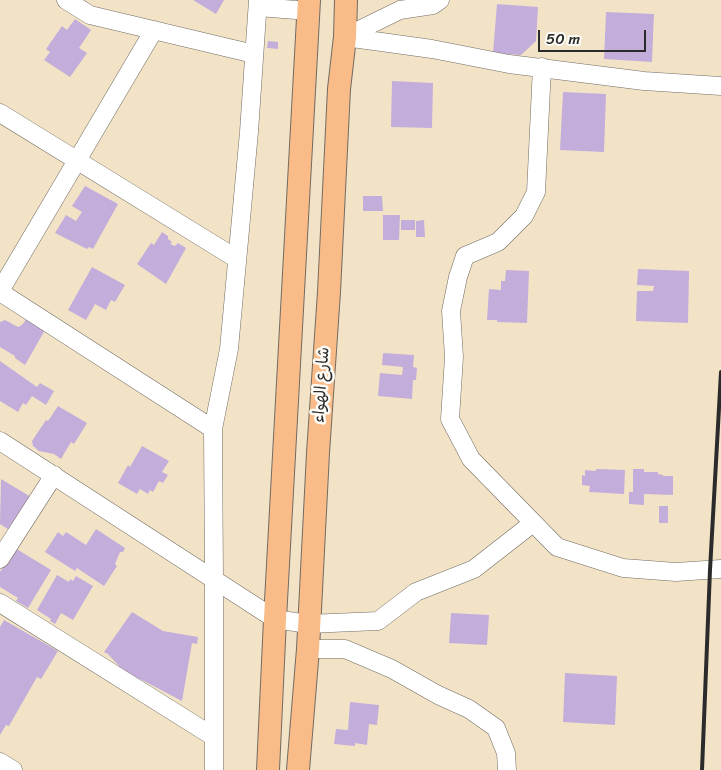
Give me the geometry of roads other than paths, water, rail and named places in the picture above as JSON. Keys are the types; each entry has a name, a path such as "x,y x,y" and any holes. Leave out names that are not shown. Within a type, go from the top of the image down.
{"main road":[{"name":"شارع الهواء","path":"298,770 308,649 346,0"},
{"name":"شارع الهواء","path":"268,770 309,5"}],"street":[{"path":"66,0 90,15 254,54"},
{"path":"90,15 101,0"},
{"path":"344,37 400,10 434,5 440,0"},
{"path":"214,770 213,429 229,349 249,132 258,3 309,5"},
{"path":"154,30 0,291 213,429"},
{"path":"344,37 432,49 509,64 644,80 721,86"},
{"path":"542,67 536,192 524,216 498,242 465,256 458,278 451,311 454,357 450,420 471,459 557,547 623,568 676,572 721,569"},
{"path":"0,113 237,259"},
{"path":"0,441 275,619 308,624 378,622 416,592 474,569 533,523"},
{"path":"0,559 54,475"},
{"path":"0,603 214,737"},
{"path":"308,649 345,649 392,669 438,695 469,709 496,728 506,753 508,770"},
{"path":"0,762 13,770"}],"railway":[{"path":"702,770 710,570 721,372"}]}
